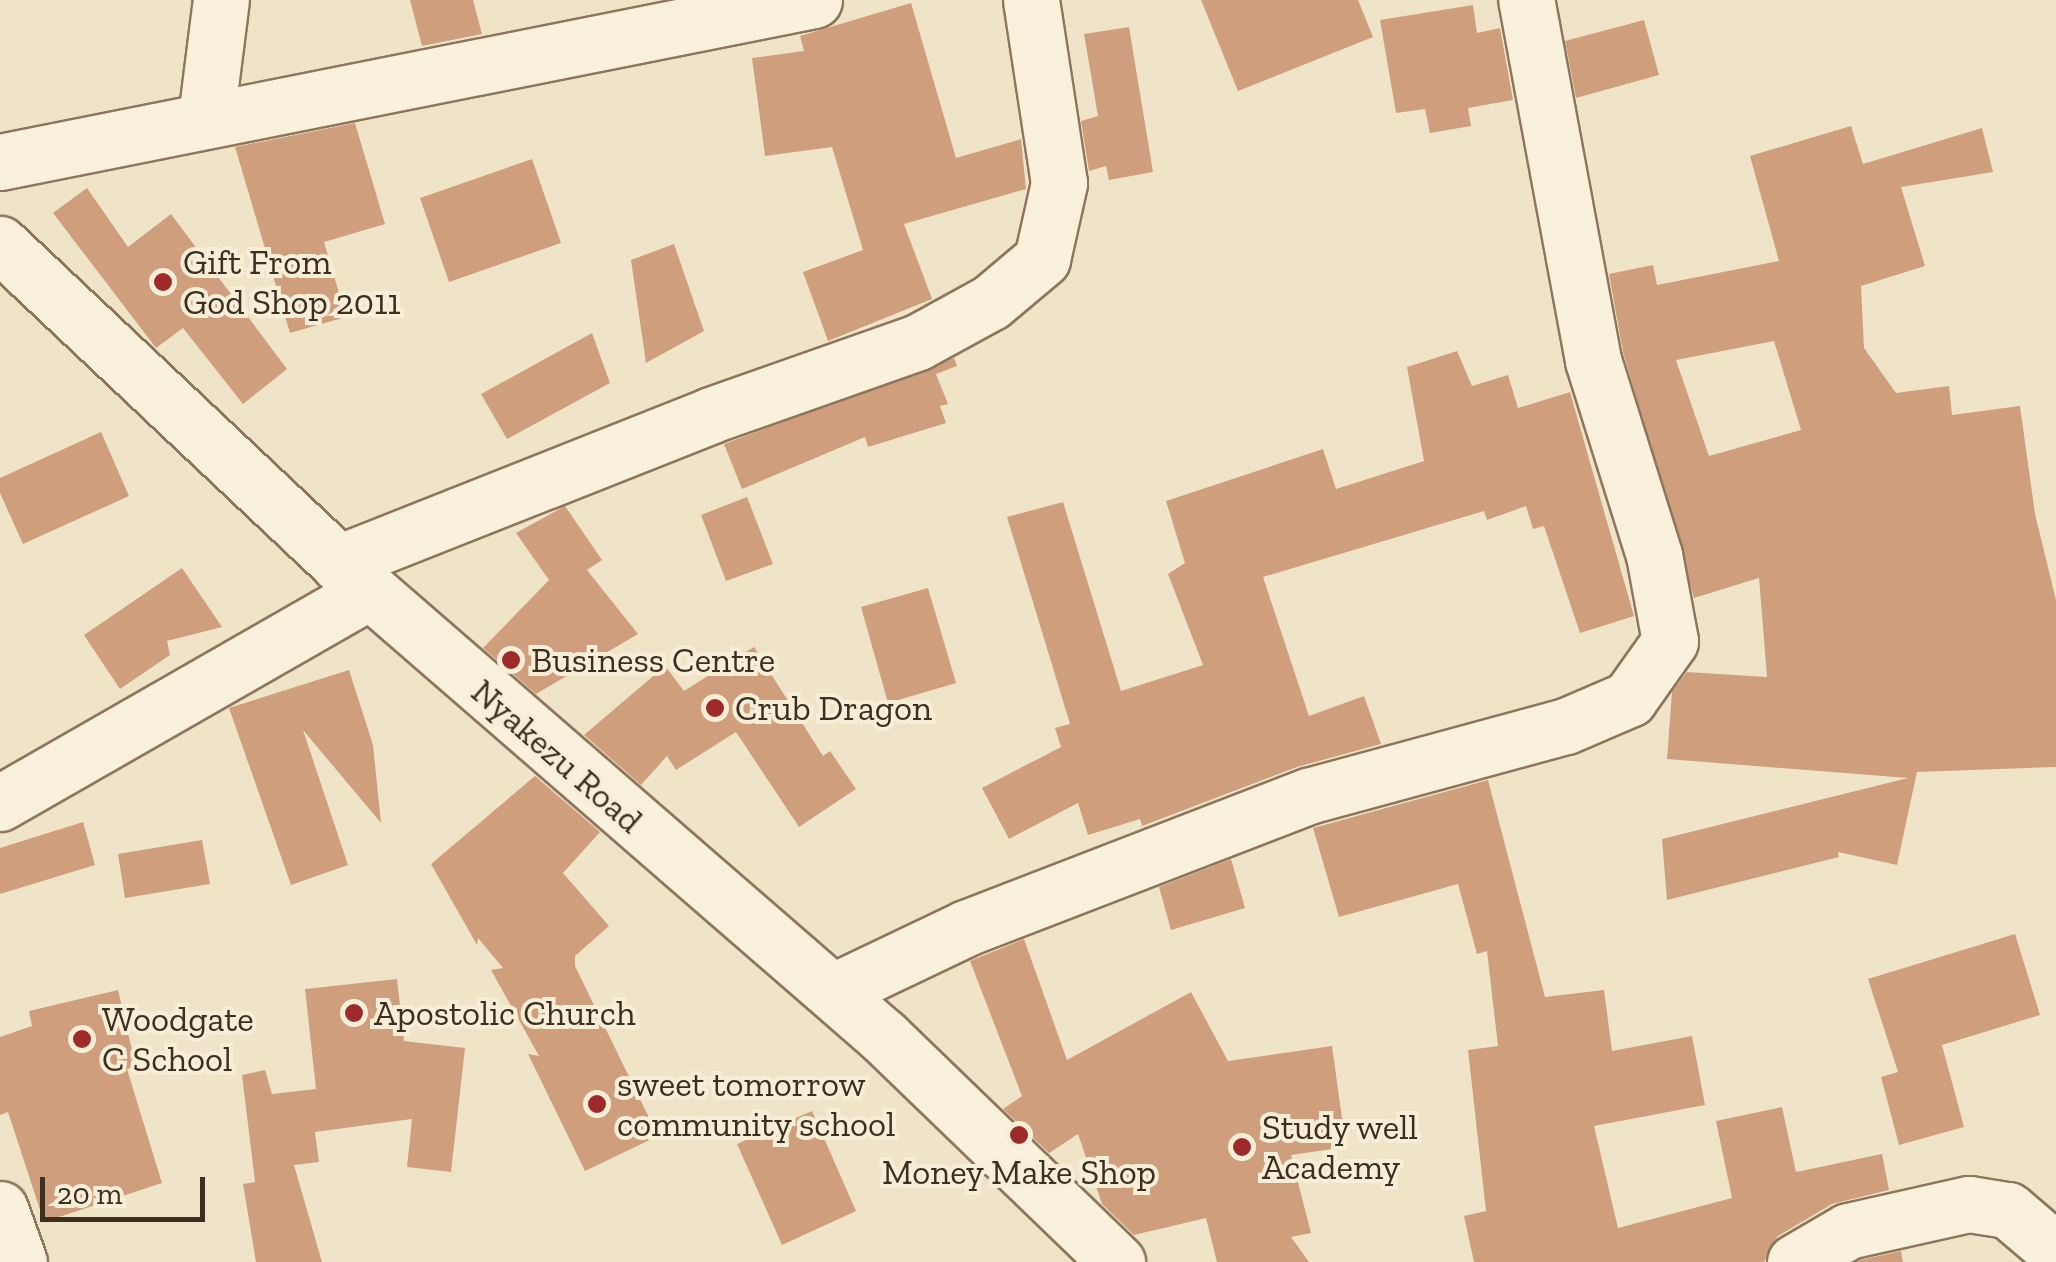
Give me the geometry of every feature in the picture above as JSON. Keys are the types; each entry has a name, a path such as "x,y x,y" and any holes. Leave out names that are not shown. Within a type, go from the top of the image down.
{"street":[{"path":"206,118 221,0"},
{"path":"0,162 814,0"},
{"path":"0,803 354,577 693,422 918,342 991,302 1042,259 1059,183 1031,0"},
{"path":"834,991 966,928 1308,796 1582,719 1629,699 1670,641 1654,554 1606,411 1584,322 1526,0"},
{"name":"Nyakezu Road","path":"0,244 354,577 834,991 1118,1262"},
{"path":"1794,1262 1848,1231 1969,1204 2008,1210 2056,1251"},
{"path":"0,1208 20,1262"}],"building":[{"path":"410,0 473,0 482,34 422,46"},
{"path":"1201,0 1358,0 1373,37 1238,91"},
{"path":"911,3 956,158 1021,139 1026,189 904,224 932,299 828,341 803,272 863,250 832,147 765,156 752,58 804,51 800,36"},
{"path":"1473,5 1477,33 1500,28 1513,100 1468,108 1471,126 1430,133 1425,109 1396,113 1380,20"},
{"path":"1644,20 1659,75 1576,98 1565,41"},
{"path":"1129,27 1153,172 1109,180 1106,166 1089,171 1081,121 1098,116 1084,34"},
{"path":"355,123 385,224 324,242 346,317 290,333 235,147"},
{"path":"1851,126 1863,164 1982,128 1993,172 1901,187 1925,266 1861,286 1864,348 1896,393 1949,386 1952,415 2020,406 2035,514 2056,600 2056,767 1917,772 1897,865 1838,852 1839,857 1667,900 1662,839 1908,778 1667,759 1672,692 1687,672 1767,677 1759,578 1694,598 1623,352 1609,274 1653,265 1657,285 1779,261 1750,156","holes":["1774,341 1801,430 1709,456 1676,360"]},
{"path":"532,159 561,243 449,282 420,198"},
{"path":"87,188 128,247 171,214 287,369 243,404 183,328 156,348 53,213"},
{"path":"674,244 704,331 646,363 631,260"},
{"path":"592,333 610,383 507,439 481,394"},
{"path":"1457,351 1472,386 1508,375 1518,408 1570,392 1634,616 1580,633 1544,526 1533,529 1526,506 1487,520 1484,511 1263,577 1309,716 1364,696 1381,744 1297,767 1142,826 1140,819 1088,835 1078,803 1009,839 982,788 1061,747 1055,728 1070,724 1007,517 1063,502 1121,691 1203,665 1168,574 1185,563 1166,501 1323,449 1336,489 1424,461 1407,367"},
{"path":"954,358 957,366 936,374 948,404 940,406 946,423 868,447 865,437 742,489 724,444"},
{"path":"101,432 129,496 23,544 0,493 0,478"},
{"path":"747,497 773,564 726,581 701,515"},
{"path":"565,506 602,560 587,570 638,634 536,694 483,648 549,580 516,533"},
{"path":"182,568 222,627 167,641 170,655 120,689 84,635"},
{"path":"928,588 956,683 888,703 861,607"},
{"path":"754,647 823,756 830,751 856,789 799,827 736,732 676,770 667,756 641,785 584,735 665,666 684,691"},
{"path":"349,670 373,745 381,823 303,730 348,865 291,885 229,708"},
{"path":"535,776 600,832 563,873 609,926 575,956 575,966 658,1136 585,1171 528,1054 539,1056 491,970 503,968 478,938 477,945 431,864"},
{"path":"1488,780 1545,997 1604,990 1612,1051 1692,1036 1705,1105 1594,1126 1618,1228 1732,1198 1716,1121 1782,1107 1796,1172 1882,1154 1889,1190 1832,1204 1778,1236 1764,1262 1474,1262 1464,1216 1486,1211 1468,1050 1498,1046 1487,951 1477,954 1458,884 1339,917 1313,828"},
{"path":"83,822 95,865 0,894 0,848"},
{"path":"202,840 210,884 125,898 118,854"},
{"path":"1231,859 1245,908 1171,930 1159,887"},
{"path":"2015,934 2040,1015 1942,1045 1964,1127 1899,1145 1881,1077 1898,1072 1868,979"},
{"path":"1024,939 1067,1060 1191,992 1228,1061 1332,1046 1346,1147 1291,1155 1311,1233 1291,1237 1309,1262 1217,1262 1206,1218 1134,1235 1102,1204 1078,1134 1049,1153 1003,1109 1022,1096 970,961"},
{"path":"397,979 404,1041 465,1048 451,1172 407,1167 412,1119 315,1132 319,1162 294,1165 322,1262 256,1262 243,1184 255,1182 242,1075 265,1070 272,1094 316,1089 305,989"},
{"path":"118,990 136,1067 127,1069 162,1183 44,1222 8,1112 0,1115 0,1037 32,1026 29,1011"},
{"path":"812,1111 856,1211 782,1245 737,1144"},
{"path":"1901,1251 1903,1262 1857,1262 1860,1260"}],"place":[{"name":"Gift From God Shop 2011","path":"163,282"},
{"name":"Business Centre","path":"511,660"},
{"name":"Crub Dragon","path":"715,708"},
{"name":"Apostolic Church","path":"354,1013"},
{"name":"Woodgate C School","path":"82,1039"},
{"name":"sweet tomorrow community school","path":"597,1104"},
{"name":"Money Make Shop","path":"1019,1135"},
{"name":"Study well Academy","path":"1242,1147"}]}
